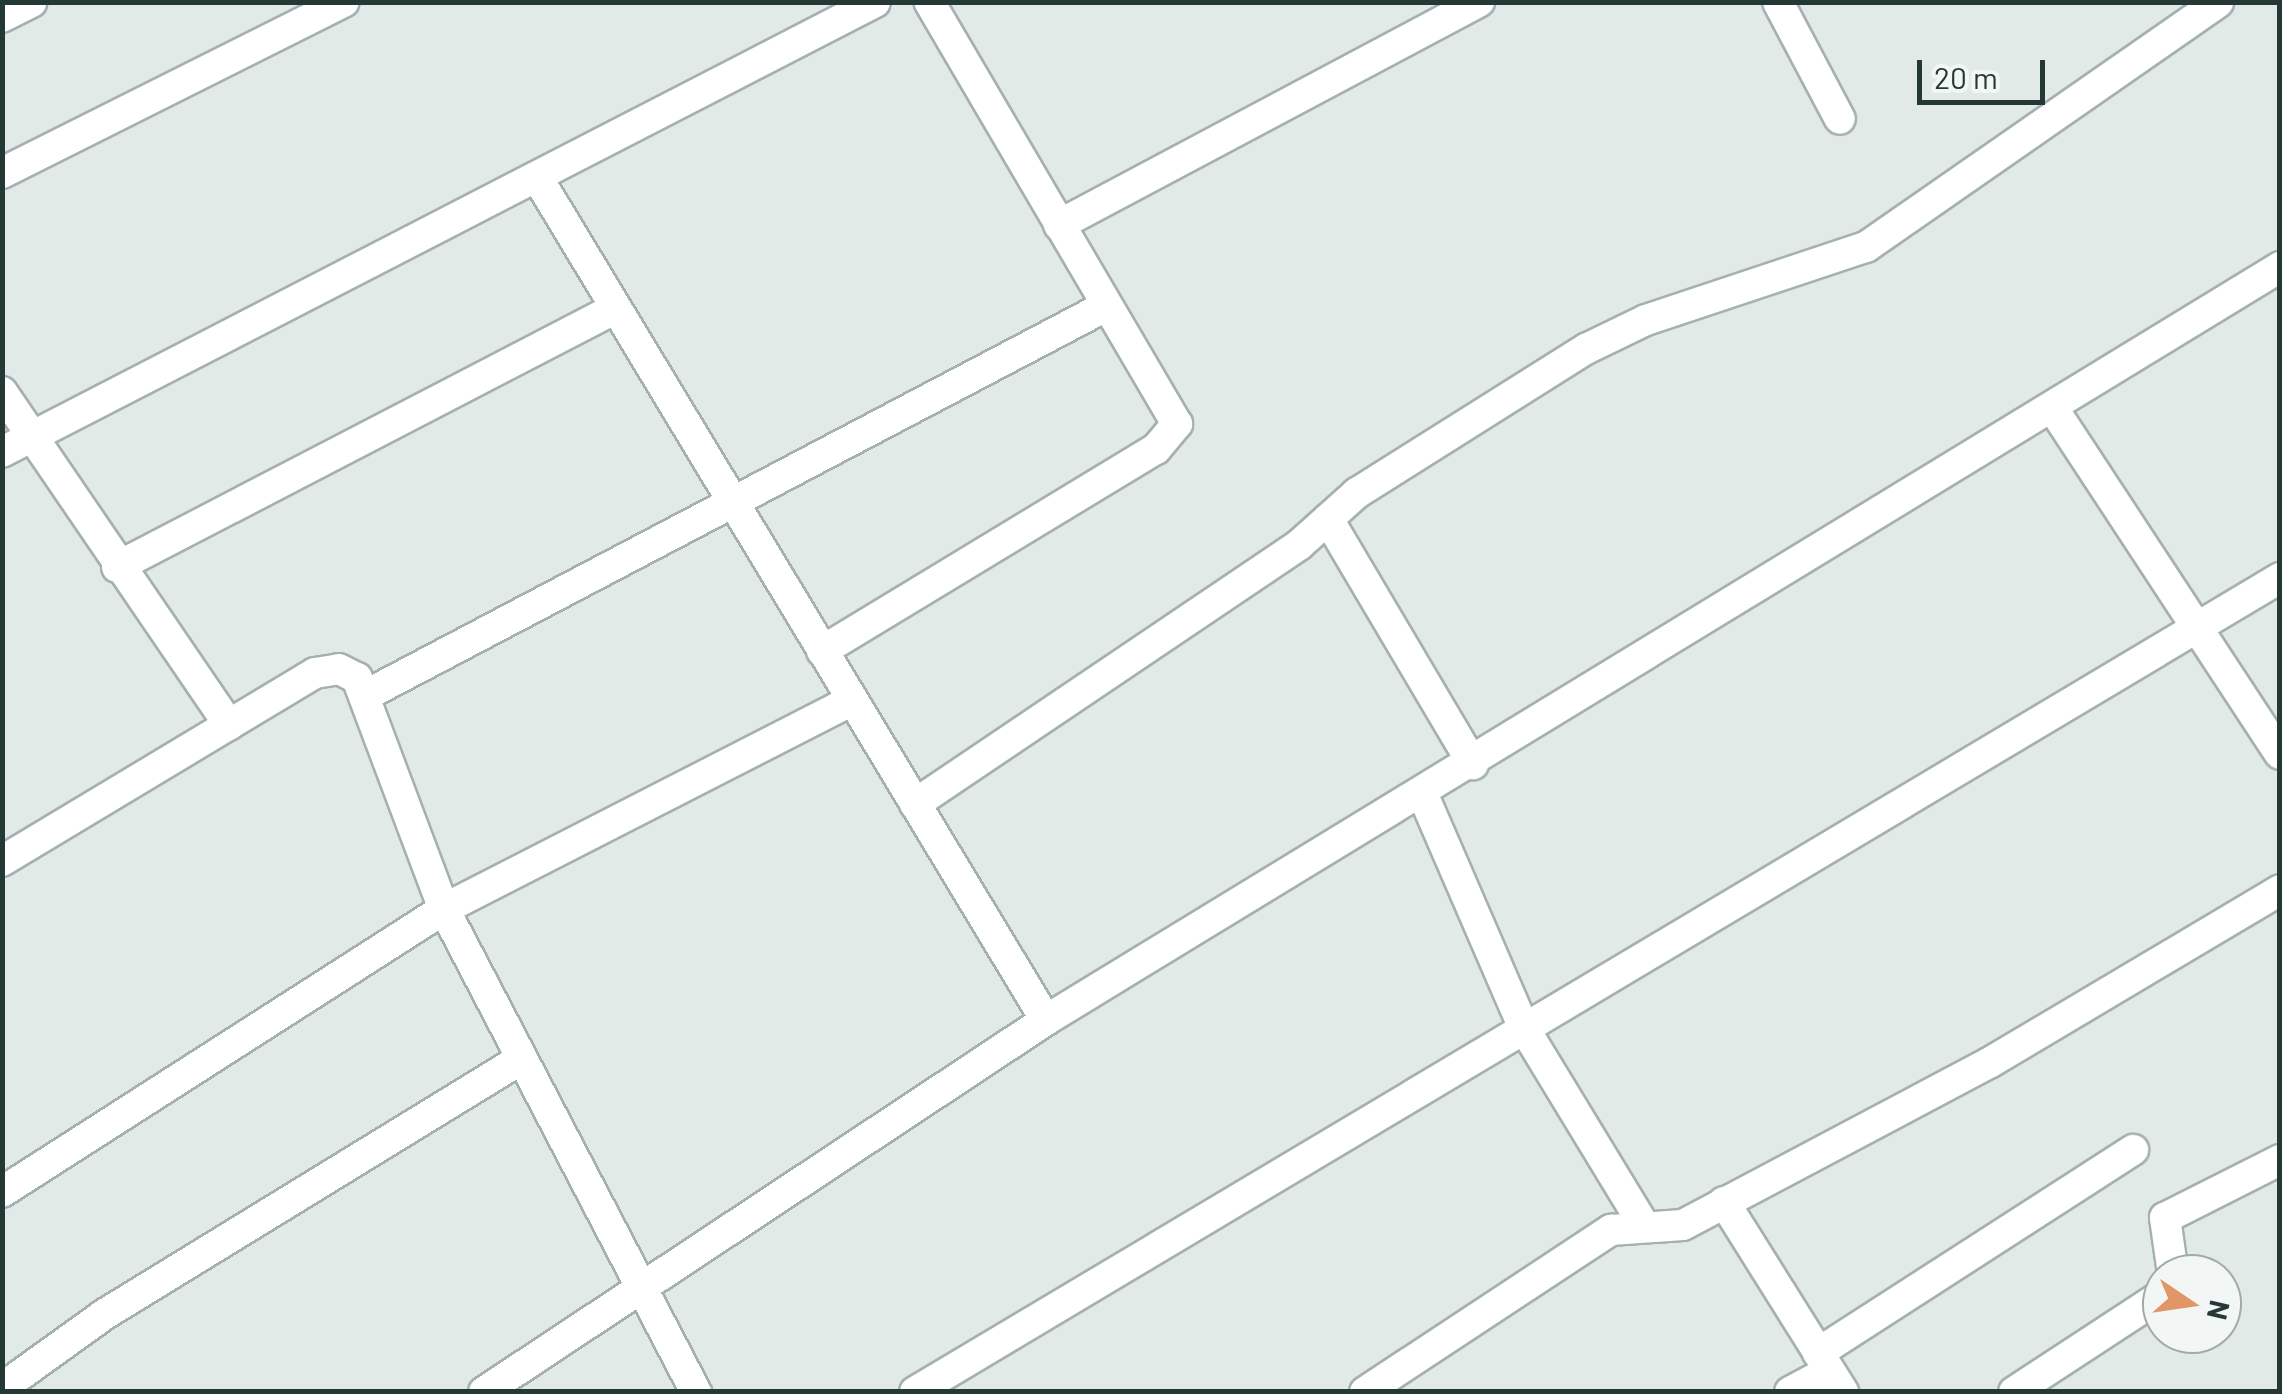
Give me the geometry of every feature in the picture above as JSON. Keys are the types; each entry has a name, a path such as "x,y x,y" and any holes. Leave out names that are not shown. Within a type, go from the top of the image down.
{"street":[{"path":"2,17 32,2"},
{"path":"2,173 344,2"},
{"path":"14,446 875,2"},
{"path":"822,651 1167,442 1176,416 1106,306 928,2"},
{"path":"1059,225 1480,2"},
{"path":"1778,2 1840,119"},
{"path":"915,804 1328,519 1613,333 1892,232 2218,2"},
{"path":"536,177 1046,1020"},
{"path":"484,1392 644,1291 1046,1020 1423,795 2280,267"},
{"path":"368,694 730,497 1106,306"},
{"path":"117,567 616,308"},
{"path":"2,392 14,446 117,567 229,725"},
{"path":"2052,407 2192,628 2280,754"},
{"path":"1328,519 1473,764"},
{"path":"914,1392 2280,578"},
{"path":"2,860 327,668 356,678 368,694 444,909 696,1392"},
{"path":"2,1192 444,909 852,700"},
{"path":"1423,795 1524,1028 1644,1225"},
{"path":"1365,1392 1611,1230 1683,1225 1990,1063 2280,890"},
{"path":"2,1388 105,1314 522,1058"},
{"path":"1790,1392 1830,1372 2133,1150"},
{"path":"2171,1254 2166,1218 2280,1160"},
{"path":"1724,1202 1830,1372"},
{"path":"2014,1392 2142,1308"}]}
